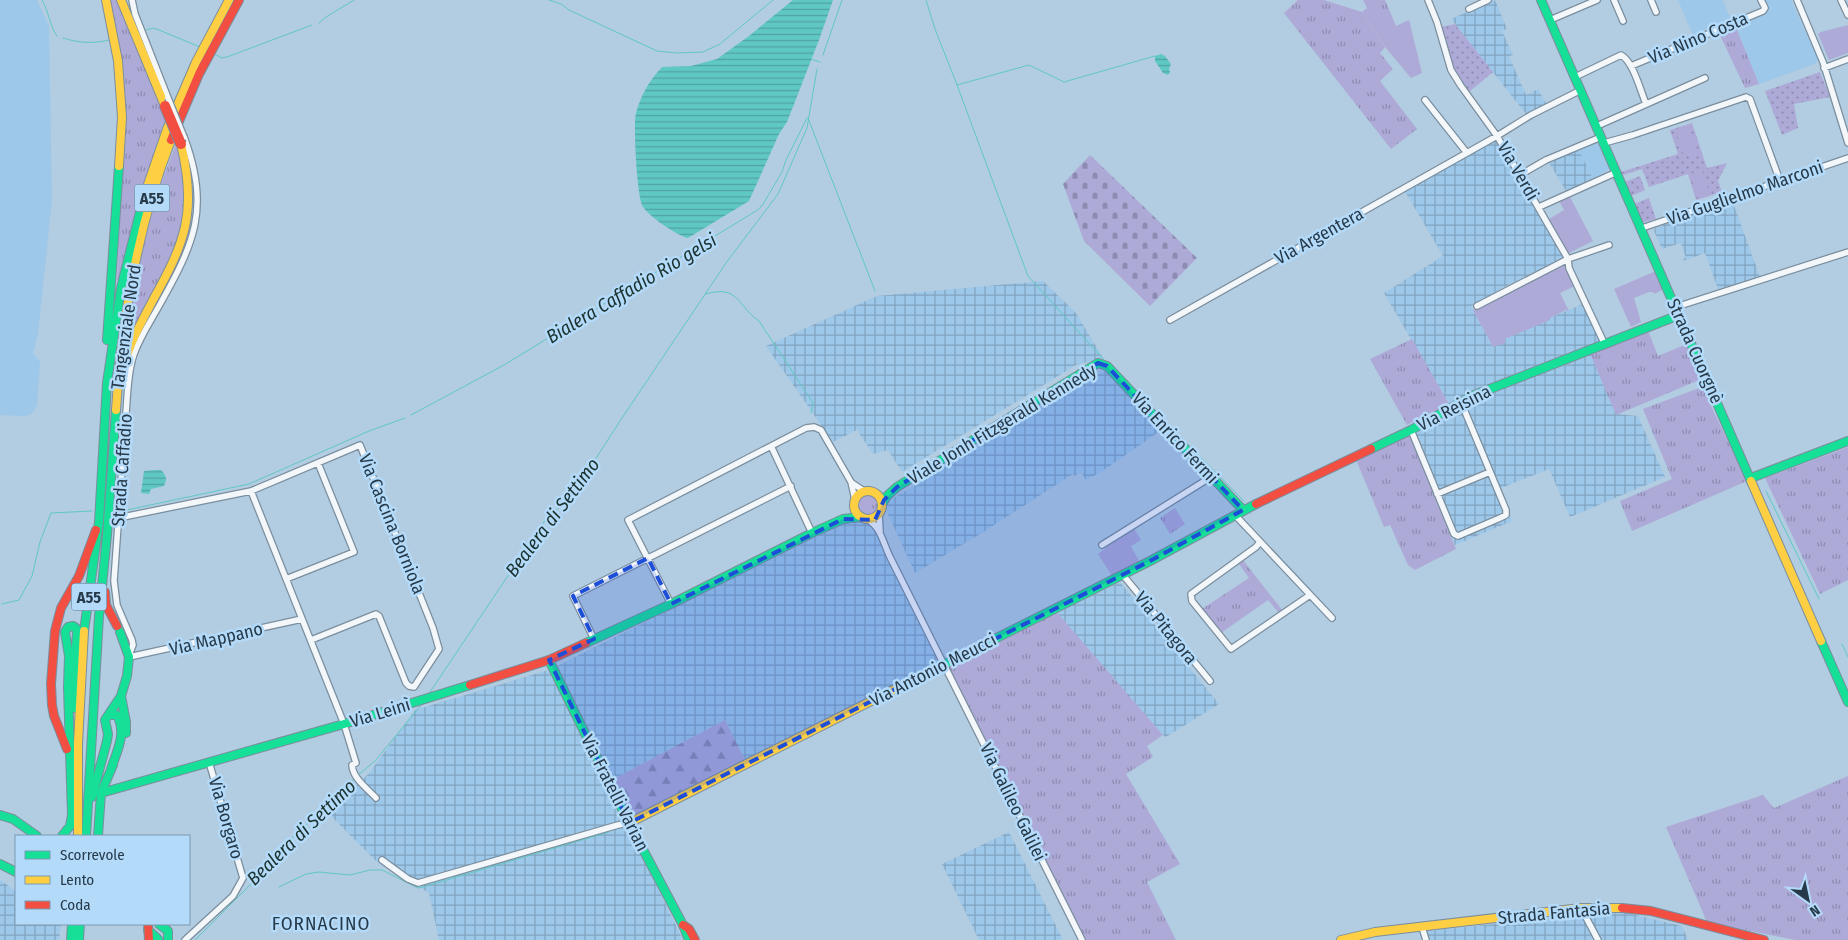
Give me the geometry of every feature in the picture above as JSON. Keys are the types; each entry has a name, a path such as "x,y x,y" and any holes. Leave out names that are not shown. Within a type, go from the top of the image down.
{"main road":[{"name":"A55","path":"106,0 118,61 122,117 106,359 107,383"},
{"name":"A55","path":"115,411 129,350 174,260 187,226 189,209 189,182 182,140 167,102 120,0"},
{"name":"Tangenziale Nord","path":"78,743 83,639 100,522 107,383 124,272 143,198 179,98 229,0"},
{"name":"Tangenziale Nord","path":"87,817 100,600 107,536 115,411 126,313 134,266 150,205 170,143 201,71 239,0"},
{"name":"Strada Cuorgnè","path":"1541,0 1848,702"},
{"name":"Via Reisina","path":"1239,512 1411,430 1480,393 1605,345 1678,311"},
{"name":"Viale Jonh Fitzgerald Kennedy","path":"880,508 887,496 897,487 1092,366 1098,363 1106,366"},
{"name":"Via Enrico Fermi","path":"1106,366 1211,476 1239,512"},
{"path":"1751,478 1848,441"},
{"name":"Viale Jonh Fitzgerald Kennedy","path":"869,492 897,487"},
{"path":"843,519 864,518 876,516 880,508 878,495 869,492 857,496 855,510 864,518"},
{"path":"843,519 855,503"},
{"name":"Via Antonio Meucci","path":"629,823 1123,575 1239,512"},
{"name":"Via Leinì","path":"101,793 419,702 549,660 671,604 843,519"},
{"path":"70,762 52,704 55,630 61,608 78,576 100,522"},
{"path":"107,536 105,600 126,645 129,657"},
{"path":"78,835 78,743 73,694 77,630 90,594"},
{"path":"63,835 68,830 72,821 68,687 70,656 65,632 70,626 77,630"},
{"name":"Strada Caffadio","path":"98,835 101,793 120,751 126,732 121,696 127,676 129,657"},
{"name":"Via Fratelli Varian","path":"549,660 689,940"},
{"path":"86,835 87,817 107,741 108,734 105,722 121,696"},
{"path":"109,715 117,715 122,726 120,742 112,769"},
{"path":"0,815 13,819 36,835"},
{"path":"0,864 15,872"},
{"name":"Strada Fantasia","path":"1341,940 1375,932 1581,908 1616,907 1651,911 1764,940"},
{"path":"71,940 72,925"},
{"path":"79,940 80,925"},
{"path":"156,936 162,933 160,925"},
{"name":"Via Fratelli Varian","path":"683,925 689,929 695,940"}],"street":[{"path":"132,0 135,14 167,102"},
{"name":"Via Verdi","path":"1428,0 1437,22 1451,70 1497,136 1539,207 1568,259 1569,268 1605,345"},
{"path":"1469,9 1488,0"},
{"path":"1550,20 1597,0"},
{"path":"1614,0 1623,21"},
{"path":"1651,0 1656,12"},
{"name":"Via Nino Costa","path":"1631,66 1763,11 1765,8 1761,0"},
{"path":"1796,0 1823,62 1848,143"},
{"path":"1841,0 1848,16"},
{"name":"Via Nino Costa","path":"1575,77 1621,55 1625,57 1631,66 1646,104"},
{"path":"1824,68 1848,59"},
{"path":"1597,126 1705,78"},
{"name":"Via Argentera","path":"1170,320 1531,115 1581,90"},
{"path":"1520,175 1546,160 1603,140 1633,135 1746,97 1750,99 1780,181"},
{"path":"1426,100 1467,152"},
{"name":"Strada Caffadio","path":"129,657 133,646 132,640 119,611 115,595 118,518 127,399 132,362 143,334 184,261 193,234 197,210 195,172 182,140"},
{"name":"Via Guglielmo Marconi","path":"1642,228 1848,158"},
{"path":"1539,207 1617,172"},
{"path":"1478,306 1568,259 1609,245"},
{"path":"1678,311 1848,252"},
{"path":"1411,430 1454,534 1458,536 1506,515 1506,510 1461,402"},
{"path":"671,604 628,520 806,428 814,427 820,430 851,482 855,503"},
{"name":"Via Cascina Borniola","path":"118,518 251,491 360,445 440,649 414,686 409,686 406,683 379,616 376,614 311,640"},
{"path":"771,446 812,533"},
{"path":"286,579 354,552 318,463"},
{"path":"1437,494 1490,472"},
{"path":"1102,545 1211,476"},
{"path":"851,482 869,492"},
{"path":"594,639 572,596 791,486"},
{"path":"251,491 344,724 356,763 352,765 353,772 376,798"},
{"path":"880,508 880,532"},
{"name":"Via Enrico Fermi","path":"1239,512 1260,542 1332,618"},
{"path":"864,518 873,522 880,532"},
{"name":"Via Galileo Galilei","path":"880,532 890,557 1082,940"},
{"path":"1260,542 1256,547 1191,594 1192,601 1231,649 1310,595"},
{"name":"Via Pitagora","path":"1123,575 1210,681"},
{"name":"Via Mappano","path":"129,657 302,619"},
{"name":"Via Borgaro","path":"185,940 233,896 243,878 210,762"},
{"path":"382,860 408,879 418,883 629,823"},
{"path":"1581,908 1598,940"},
{"path":"1422,927 1426,940"}],"highlighted area":[{"path":"1098,363 1107,366 1243,510 1150,561 629,823 549,660 594,639 573,596 648,558 671,604 843,519 875,520 884,500 897,487"}],"shaded area":[{"path":"0,0 37,0 49,26 52,201 38,333 33,354 40,361 37,405 30,415 23,416 0,415"},
{"path":"793,0 833,0 787,122 779,134 749,201 688,238 683,236 656,219 642,205 635,144 635,120 640,100 649,83 662,67 691,66 717,59"},
{"path":"1495,0 1507,29 1502,31 1513,55 1509,56 1526,95 1538,89 1546,104 1526,114 1451,19"},
{"path":"1678,0 1723,0 1730,18 1693,35"},
{"path":"1765,0 1791,0 1818,59 1815,64 1759,84 1735,25 1769,10"},
{"path":"1161,54 1171,64 1168,75 1163,73 1155,61 1155,56"},
{"path":"1600,139 1612,168 1593,179 1578,148"},
{"path":"1496,141 1564,257 1471,306 1493,347 1505,339 1549,318 1586,303 1603,342 1466,395 1449,404 1384,293 1443,256 1403,188 1437,173"},
{"path":"1578,148 1593,179 1566,191 1548,161"},
{"path":"1732,200 1760,277 1718,289 1705,253 1683,261 1682,259 1686,258 1681,243 1662,249 1654,231 1655,228"},
{"path":"1043,281 1076,313 1103,358 1076,365 902,472 888,450 873,454 857,430 833,442 766,346 877,296"},
{"path":"1591,354 1616,414 1638,416 1665,477 1570,517 1549,469 1501,488 1512,521 1455,545 1409,434 1461,402 1557,363 1560,367"},
{"path":"1104,370 1163,429 1101,472 1086,480 1081,472 1074,476 1073,474 985,531 915,573 887,512 887,502"},
{"path":"161,470 166,479 164,486 151,489 149,494 141,493 144,471"},
{"path":"852,519 867,519 873,522 945,664 745,760 725,720 612,780 557,666"},
{"path":"1120,582 1219,704 1166,737 1056,613"},
{"path":"548,670 683,940 439,940 429,893 376,861 329,814 370,772 415,710"},
{"path":"1009,832 1063,940 979,940 942,864"},
{"path":"0,880 15,890 15,925 61,925 59,940 0,940"},
{"path":"1627,913 1682,926 1688,940 1422,940 1420,934 1430,931 1577,915"}],"green space":[{"path":"109,0 117,0 166,118 128,239 119,280 117,280 124,131"},
{"path":"1298,0 1324,0 1362,12 1385,47 1380,53 1393,69 1380,81 1417,129 1391,149 1284,13"},
{"path":"1363,0 1385,0 1396,26 1385,28 1367,8"},
{"path":"1367,8 1385,27 1391,23 1396,26 1409,20 1422,73 1411,78 1386,48 1362,12"},
{"path":"1455,24 1493,72 1469,92 1451,63 1441,27"},
{"path":"1735,25 1759,84 1745,88 1719,33"},
{"path":"1848,25 1848,53 1829,60 1818,34"},
{"path":"1820,72 1830,97 1794,104 1798,128 1782,135 1765,91"},
{"path":"1692,123 1707,168 1727,163 1718,181 1722,192 1696,200 1688,174 1649,187 1642,169 1623,175 1621,172 1678,154 1670,130"},
{"path":"1689,125 1698,153 1684,157 1675,130"},
{"path":"176,144 181,155 187,200 179,243 128,342 135,291 151,216"},
{"path":"1090,155 1197,258 1150,306 1084,241 1063,184"},
{"path":"1702,170 1710,195 1698,199 1690,174"},
{"path":"1640,176 1645,190 1631,196 1625,182"},
{"path":"1570,197 1593,241 1569,253 1549,219 1564,210 1559,201"},
{"path":"1649,198 1656,219 1645,222 1642,221 1634,204"},
{"path":"1565,262 1575,286 1560,293 1569,311 1566,310 1550,318 1550,320 1505,339 1505,343 1493,347 1473,310"},
{"path":"1656,271 1664,289 1654,294 1649,292 1634,298 1641,322 1631,327 1614,289"},
{"path":"1647,328 1658,356 1687,344 1704,378 1616,415 1589,351"},
{"path":"1412,339 1449,404 1407,425 1370,359"},
{"path":"1702,387 1747,481 1632,531 1620,501 1672,479 1643,409"},
{"path":"1409,434 1456,549 1415,570 1408,565 1390,525 1384,527 1357,462 1359,458"},
{"path":"1848,447 1848,580 1820,594 1765,478"},
{"path":"868,494 876,497 879,505 876,513 868,516 860,513 857,505 860,497"},
{"path":"1175,508 1185,524 1170,534 1160,518"},
{"path":"1133,527 1141,540 1131,546 1139,561 1112,576 1098,554"},
{"path":"1243,560 1282,610 1279,613 1268,600 1221,633 1202,609 1249,578 1239,564"},
{"path":"1054,609 1163,735 1147,746 1153,757 1126,774 1180,864 1147,882 1176,940 1083,940 945,664"},
{"path":"725,720 745,760 637,814 628,811 612,780"},
{"path":"1848,776 1848,940 1795,940 1707,922 1666,827 1763,795 1774,808"}],"waterway":[{"path":"42,0 57,36"},
{"path":"319,23 354,0"},
{"path":"549,0 561,4 569,10 657,51 677,53 703,52 720,44 773,0"},
{"name":"Bealera di Settimo","path":"823,55 842,0"},
{"path":"926,0 957,85 1029,65 1064,82 1155,56"},
{"path":"216,55 222,58 227,57 312,25"},
{"path":"146,30 153,28 200,47"},
{"path":"63,38 86,42 109,40"},
{"path":"811,59 820,62"},
{"name":"Bealera di Settimo","path":"428,695 546,519 571,497 726,263 778,194 807,128 817,69"},
{"path":"957,85 1028,276 1106,362"},
{"name":"Bialera Caffadio Rio gelsi","path":"411,415 504,365 756,211 762,206 782,172 807,118"},
{"path":"808,118 875,291"},
{"path":"706,294 717,292 731,294 759,321 813,403 811,413"},
{"path":"1149,405 1244,501"},
{"name":"Bialera Caffadio Rio gelsi","path":"122,511 249,484 369,431 405,418"},
{"path":"1766,491 1819,599"},
{"name":"Bialera Caffadio Rio gelsi","path":"2,604 19,600 32,576 40,542 51,513 92,511"},
{"path":"1842,644 1848,657"},
{"name":"Bealera di Settimo","path":"358,775 375,761 422,704"},
{"name":"Bealera di Settimo","path":"195,940 253,882 280,850 355,778"},
{"path":"279,887 306,874 319,872 350,875 370,870 382,870 418,888 609,832"}],"traffic: fast":[{"path":"1541,0 1751,481"},
{"path":"107,340 119,166"},
{"path":"84,631 99,522 107,383 121,288 144,196"},
{"path":"1371,449 1411,430 1472,396 1679,315"},
{"path":"882,504 887,496 897,487 1098,363 1107,366 1243,510"},
{"path":"86,835 99,616 116,410"},
{"path":"1751,478 1848,441"},
{"path":"905,684 1150,561 1256,504"},
{"path":"586,643 671,604 812,533 843,519 861,517"},
{"path":"63,835 70,826 72,815 68,687 69,656 65,632 68,627 73,626 76,628 77,633 73,686 74,708"},
{"path":"120,632 129,657"},
{"path":"1821,641 1848,702"},
{"path":"126,733 121,696 127,676 129,657"},
{"path":"549,660 689,940"},
{"path":"101,793 344,724 470,685"},
{"path":"92,797 107,741 108,734 105,720 121,696"},
{"path":"109,715 117,715 121,728 120,742 111,769"},
{"path":"98,835 101,793 113,765"},
{"path":"0,815 13,819 36,835"},
{"path":"0,864 15,872"},
{"path":"71,940 72,925"},
{"path":"79,940 80,925"},
{"path":"160,925 168,931 168,940"},
{"path":"148,930 158,939"}],"traffic: slow":[{"path":"106,0 118,61 122,117 119,166"},
{"path":"121,0 165,106"},
{"path":"144,196 167,129 196,62 229,0"},
{"path":"116,410 122,341 133,273 149,206 171,140"},
{"path":"124,366 137,332 174,260 181,242 188,207 186,168 181,144"},
{"path":"1751,481 1821,641"},
{"path":"868,491 878,495 882,505 878,515 868,519 858,515 854,505 858,495 868,491"},
{"path":"78,835 78,743 84,631"},
{"path":"629,823 905,684"},
{"path":"1341,940 1375,932 1581,908 1622,908"}],"traffic: jam":[{"path":"171,140 199,74 239,0"},
{"path":"165,106 181,144"},
{"path":"1256,504 1371,449"},
{"path":"67,749 54,716 52,705 51,684 55,631 61,608 79,576 96,530"},
{"path":"105,592 106,605 117,626"},
{"path":"470,685 549,660 586,643"},
{"path":"1622,908 1651,911 1764,940"},
{"path":"148,925 149,940"},
{"path":"683,925 689,929 695,940"}],"district":[{"name":"FORNACINO","path":"321,923"}]}
